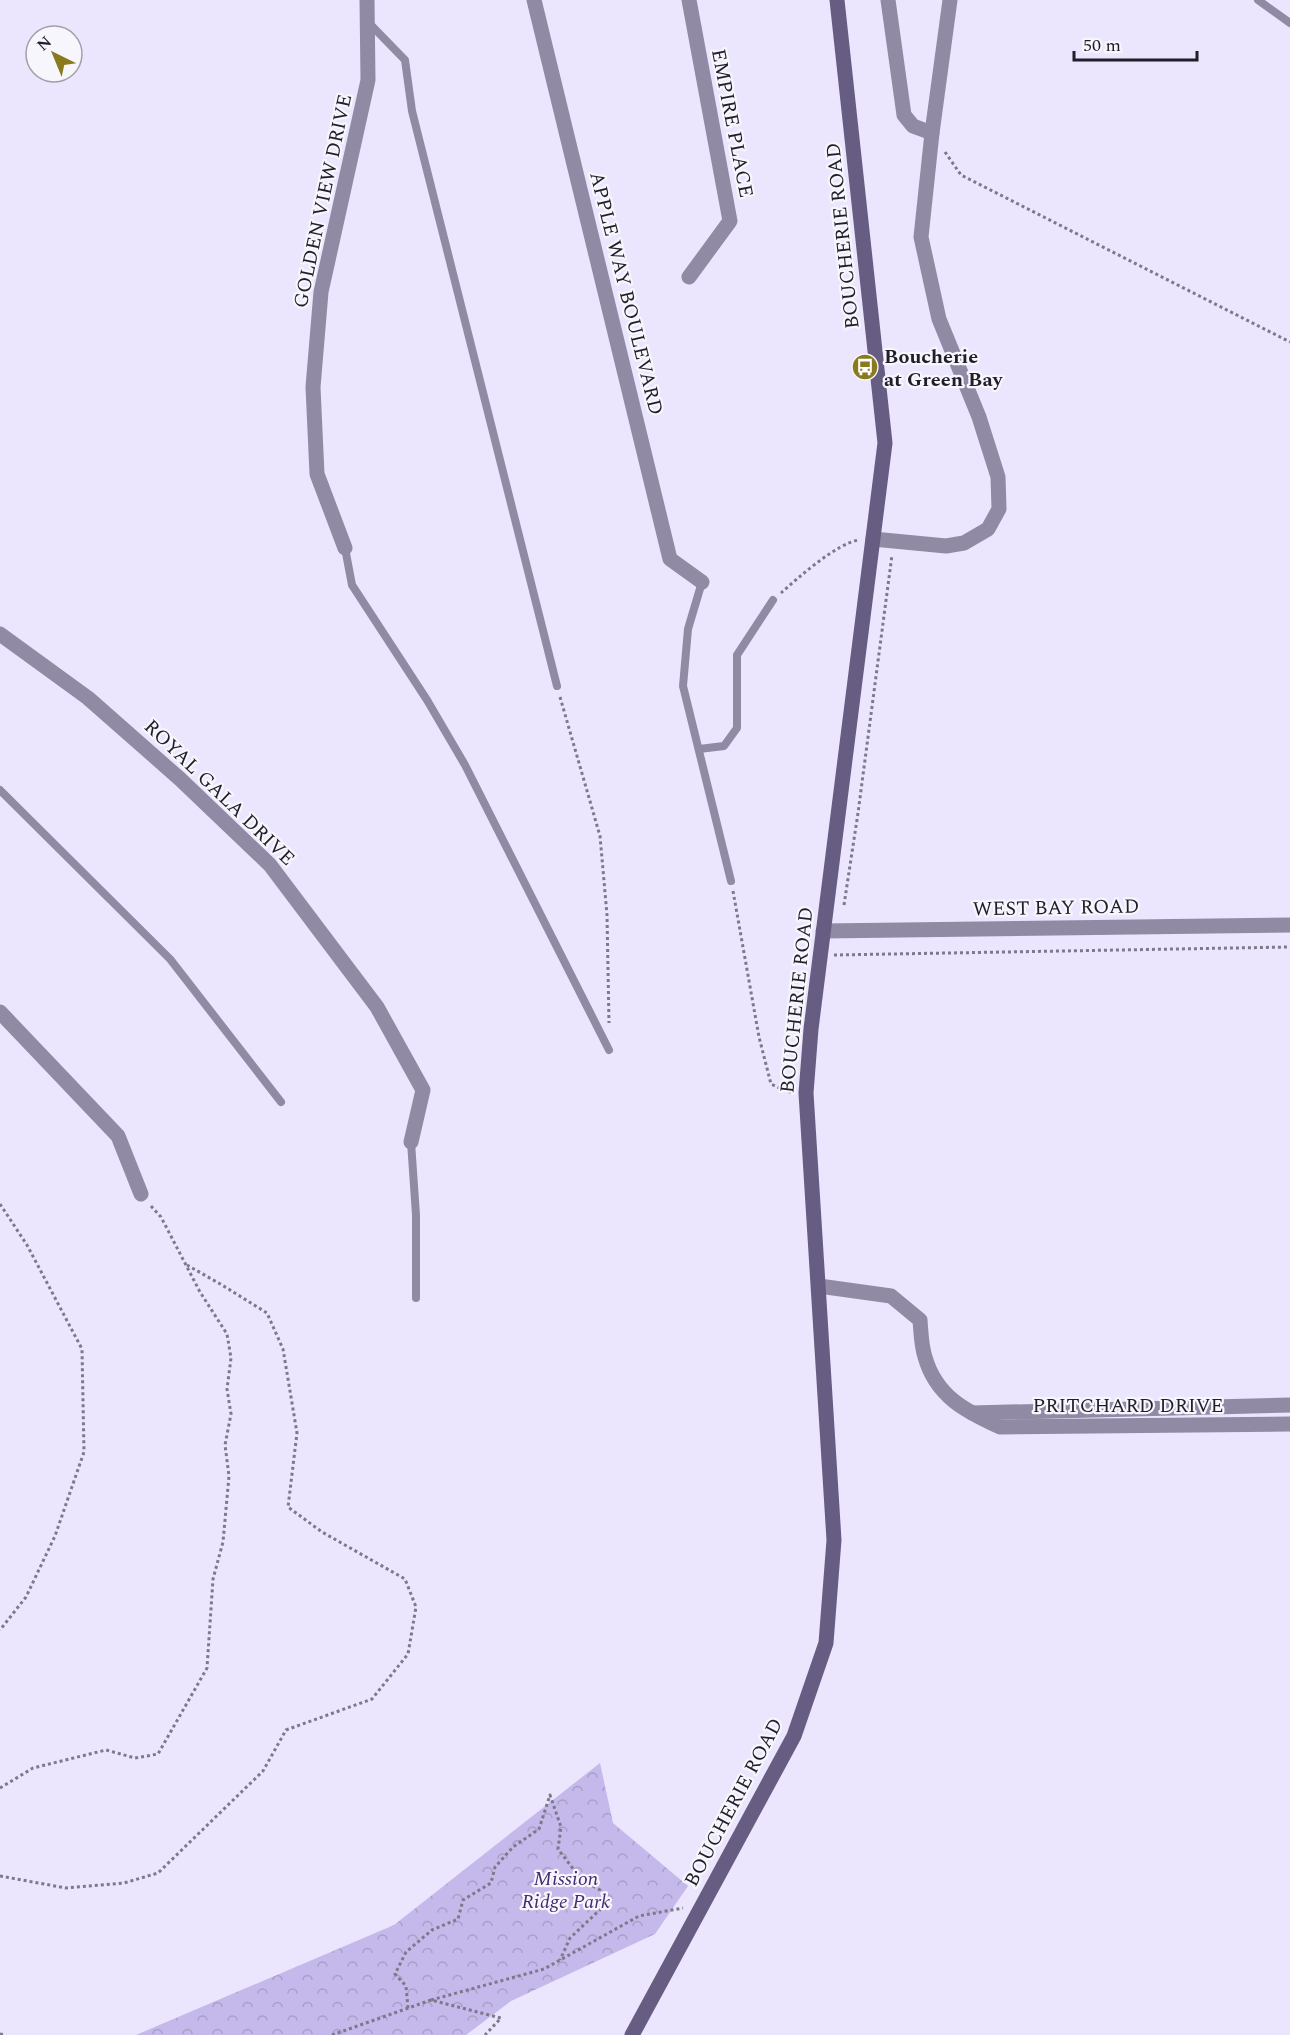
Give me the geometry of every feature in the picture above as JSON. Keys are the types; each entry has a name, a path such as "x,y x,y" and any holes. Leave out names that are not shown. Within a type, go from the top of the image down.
{"main road":[{"name":"BOUCHERIE ROAD","path":"632,2035 794,1736 826,1643 834,1540 806,1093 820,955 828,931 885,443 837,0"}],"street":[{"name":"GOLDEN VIEW DRIVE","path":"345,548 317,474 313,387 321,292 368,81 368,0"},
{"name":"APPLE WAY BOULEVARD","path":"534,0 670,560 702,582"},
{"name":"EMPIRE PLACE","path":"688,277 730,221 689,0"},
{"path":"888,0 904,115 913,126 932,133"},
{"path":"873,539 946,546 964,543 988,528 999,509 998,477 979,417 939,319 921,237 950,0"},
{"name":"ROYAL GALA DRIVE","path":"0,634 88,698 180,779 270,865 377,1007 423,1090 411,1142"},
{"name":"WEST BAY ROAD","path":"828,931 1290,925"},
{"path":"0,1012 118,1136 141,1194"},
{"name":"PRITCHARD DRIVE","path":"819,1286 891,1296 920,1320 925,1357 939,1389 969,1413 1000,1427 1290,1424"},
{"name":"PRITCHARD DRIVE","path":"969,1413 1290,1405"}],"lane":[{"path":"1258,0 1290,24"},
{"path":"367,21 405,60 412,111 557,686"},
{"path":"345,548 352,585 427,700 465,765 609,1050"},
{"path":"702,582 688,629 683,686 731,881"},
{"path":"699,749 724,746 737,728 737,656 773,600"},
{"path":"0,790 170,959 281,1102"},
{"path":"411,1142 416,1215 416,1298"}],"path":[{"path":"932,133 961,175 1290,342"},
{"path":"773,600 809,569 850,541 873,539"},
{"path":"828,931 845,902 894,541"},
{"path":"557,686 600,836 607,915 609,1050"},
{"path":"731,881 757,1027 771,1084 786,1092 806,1093"},
{"path":"820,955 1290,948"},
{"path":"0,1788 33,1768 106,1750 135,1758 158,1754 207,1668 213,1579 224,1542 229,1476 225,1445 231,1414 227,1389 231,1358 227,1334 200,1292 161,1217 141,1194"},
{"path":"0,1204 27,1245 82,1349 84,1452 55,1536 26,1597 0,1630"},
{"path":"0,1876 66,1888 124,1883 158,1873 263,1771 286,1730 372,1699 408,1654 416,1607 405,1579 322,1532 288,1507 297,1433 283,1349 267,1313 187,1265"},
{"path":"408,2008 406,1986 394,1974 406,1952 432,1930 458,1919 463,1900 491,1883 495,1867 513,1847 539,1828 550,1795 561,1827 558,1849 581,1879 600,1890 606,1904 570,1938 560,1960"},
{"path":"332,2035 431,2000 543,1969 639,1916 703,1904"},
{"path":"431,2000 501,2018 485,2035"},
{"path":"0,2034 6,2035"}],"green space":[{"name":"Mission Ridge Park","path":"600,1763 613,1823 688,1886 655,1934 511,2001 466,2035 136,2035 394,1925"}],"place":[{"name":"Boucherie at Green Bay","path":"865,367"}]}
